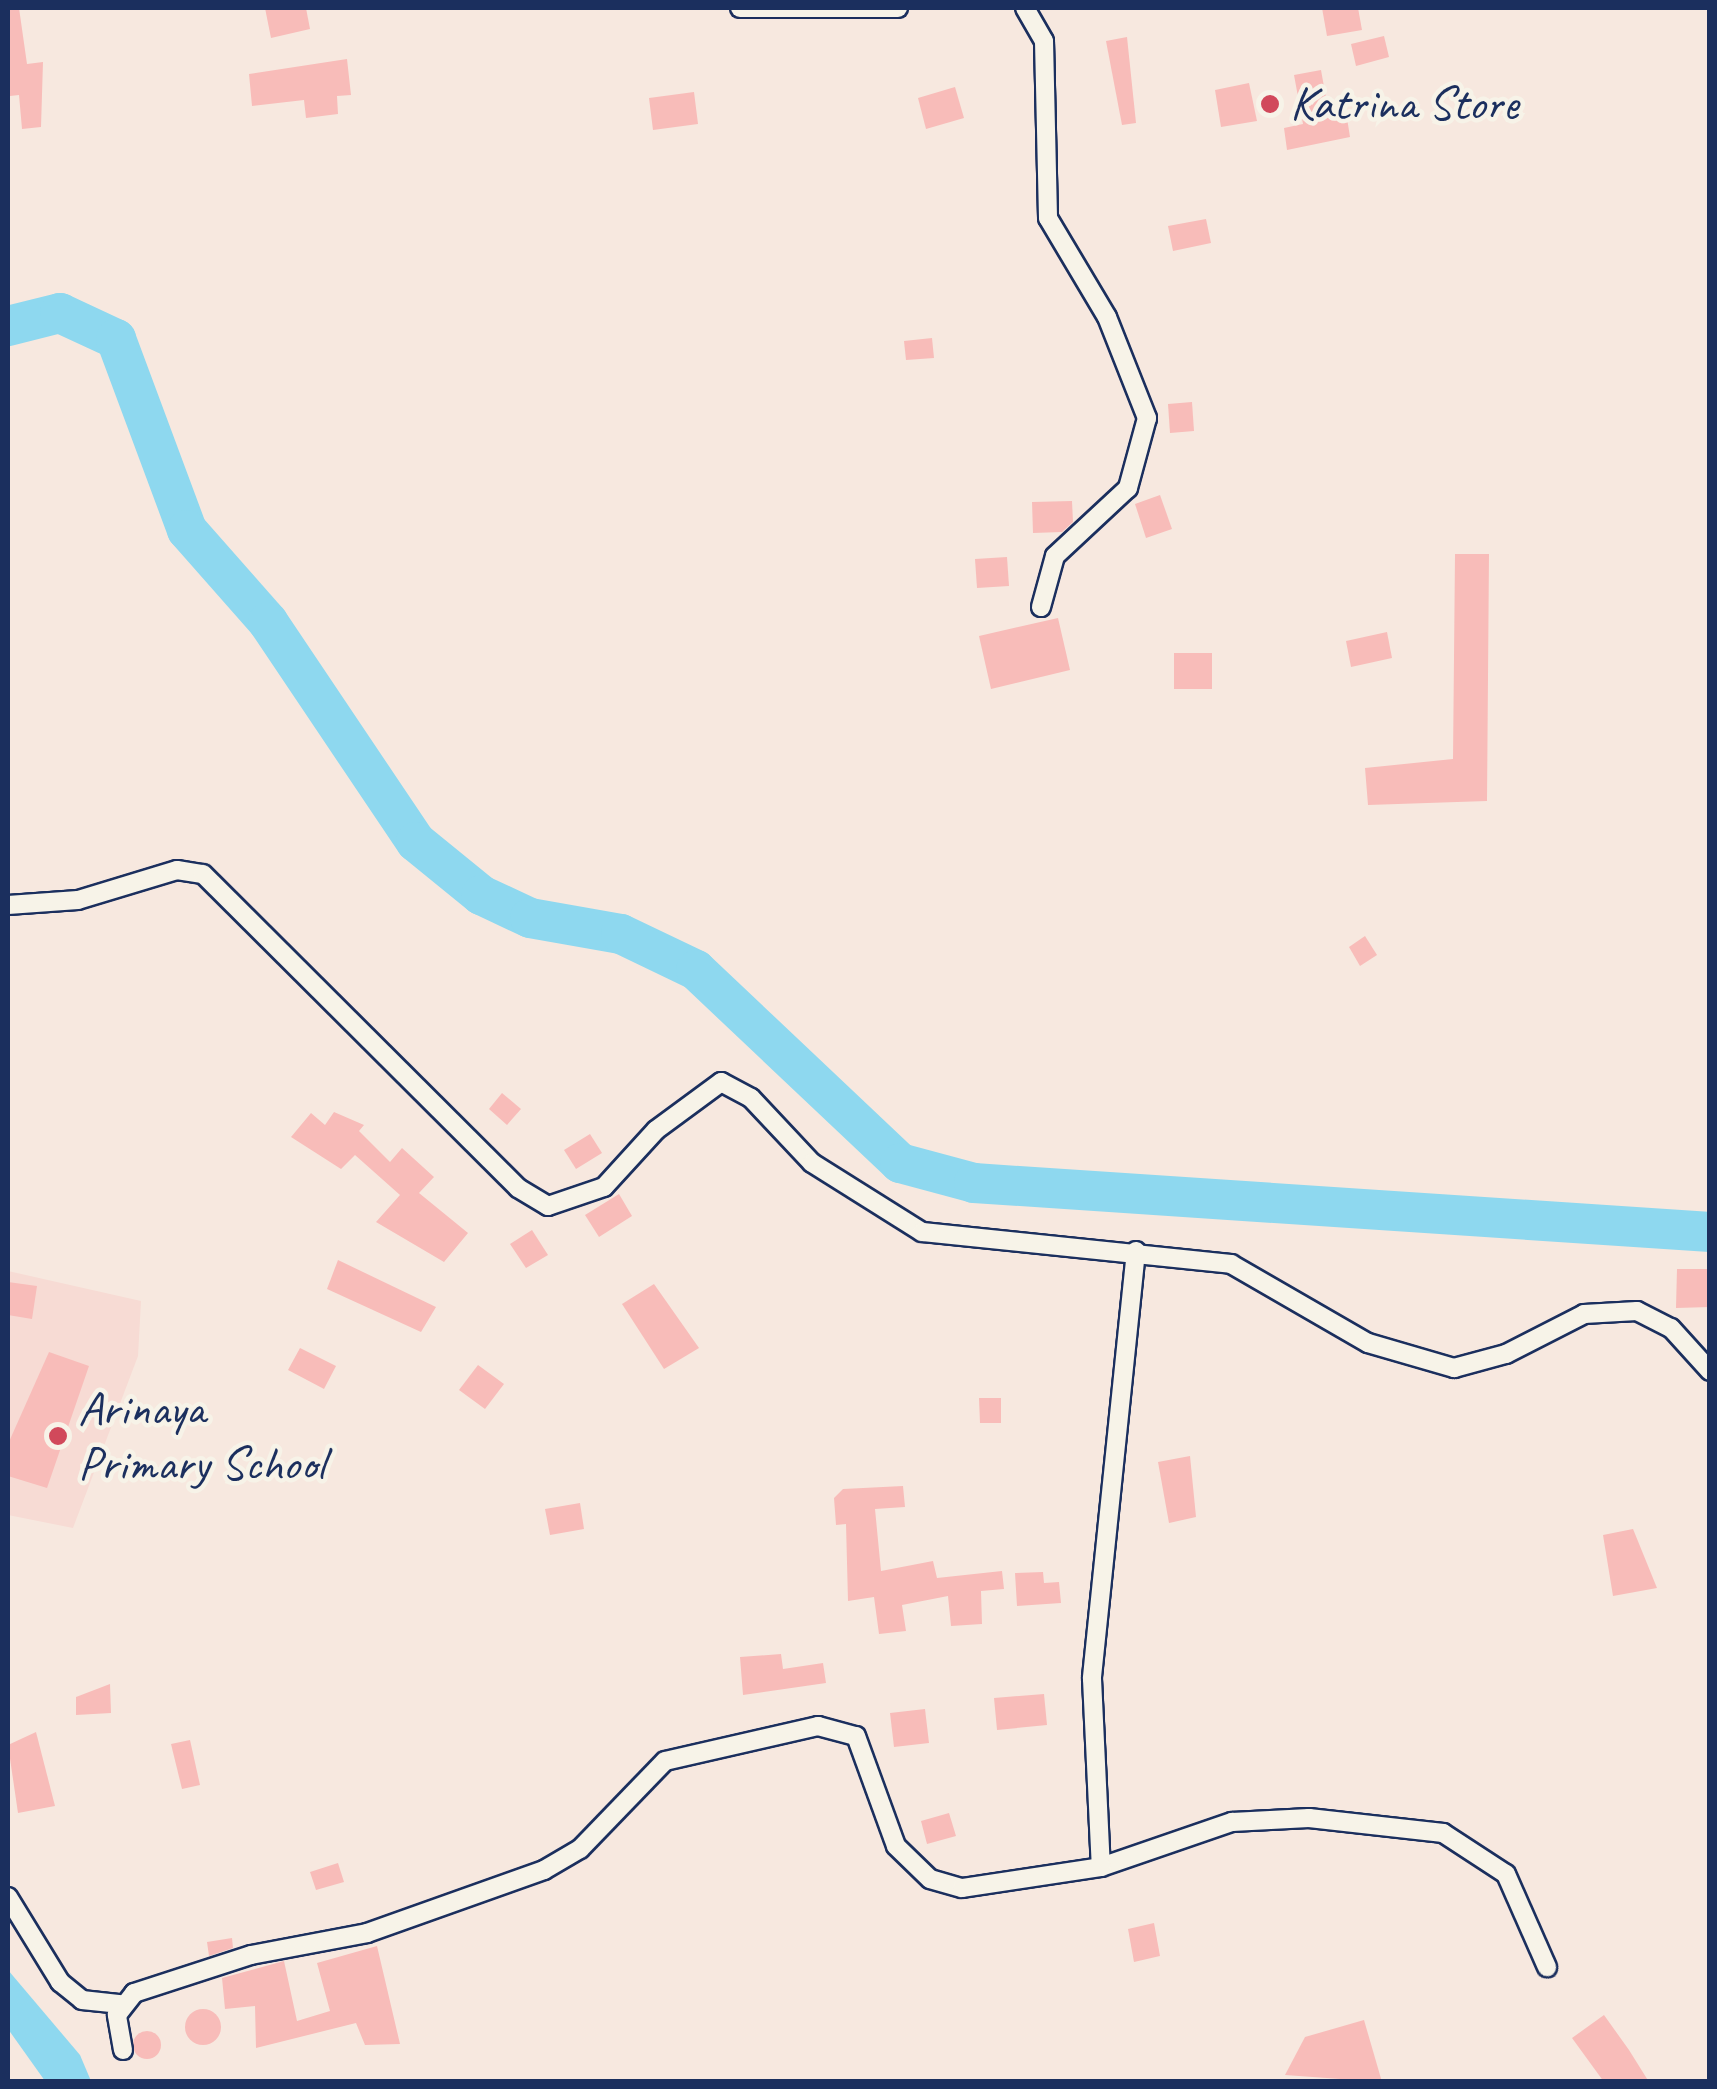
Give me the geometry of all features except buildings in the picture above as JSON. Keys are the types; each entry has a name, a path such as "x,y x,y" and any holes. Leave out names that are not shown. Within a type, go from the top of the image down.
{"street":[{"path":"740,8 898,8"},
{"path":"1025,8 1044,41 1048,218 1107,317 1146,418 1128,488 1055,556 1041,607"},
{"path":"8,905 78,900 178,870 203,874 518,1188 548,1206 604,1187 656,1130 720,1082 751,1098 812,1164 922,1232 1136,1251 1231,1264 1368,1343 1432,1364 1479,1365 1610,1308 1654,1316 1710,1371"},
{"path":"1101,1867 1092,1679 1136,1251"},
{"path":"8,1897 60,1982 82,2000 122,2004 156,1984 367,1933 544,1870 580,1849 666,1761 818,1726 856,1736 896,1846 930,1879 962,1888 1101,1867 1232,1822 1309,1818 1444,1833 1506,1874 1547,1967"},
{"path":"122,2004 123,2050"}],"shaded area":[{"name":"Arinaya Primary School","path":"8,1271 141,1301 138,1356 73,1528 8,1515"}],"water":[{"path":"8,1970 80,2055 91,2081 45,2081 8,2029"}],"waterway":[{"path":"8,326 60,313 116,339 187,530 268,622 416,842 481,895 530,918 621,934 696,970 900,1163 974,1183 1710,1232"}],"place":[{"name":"Katrina Store","path":"1270,104"},
{"name":"Arinaya Primary School","path":"58,1436"}]}
